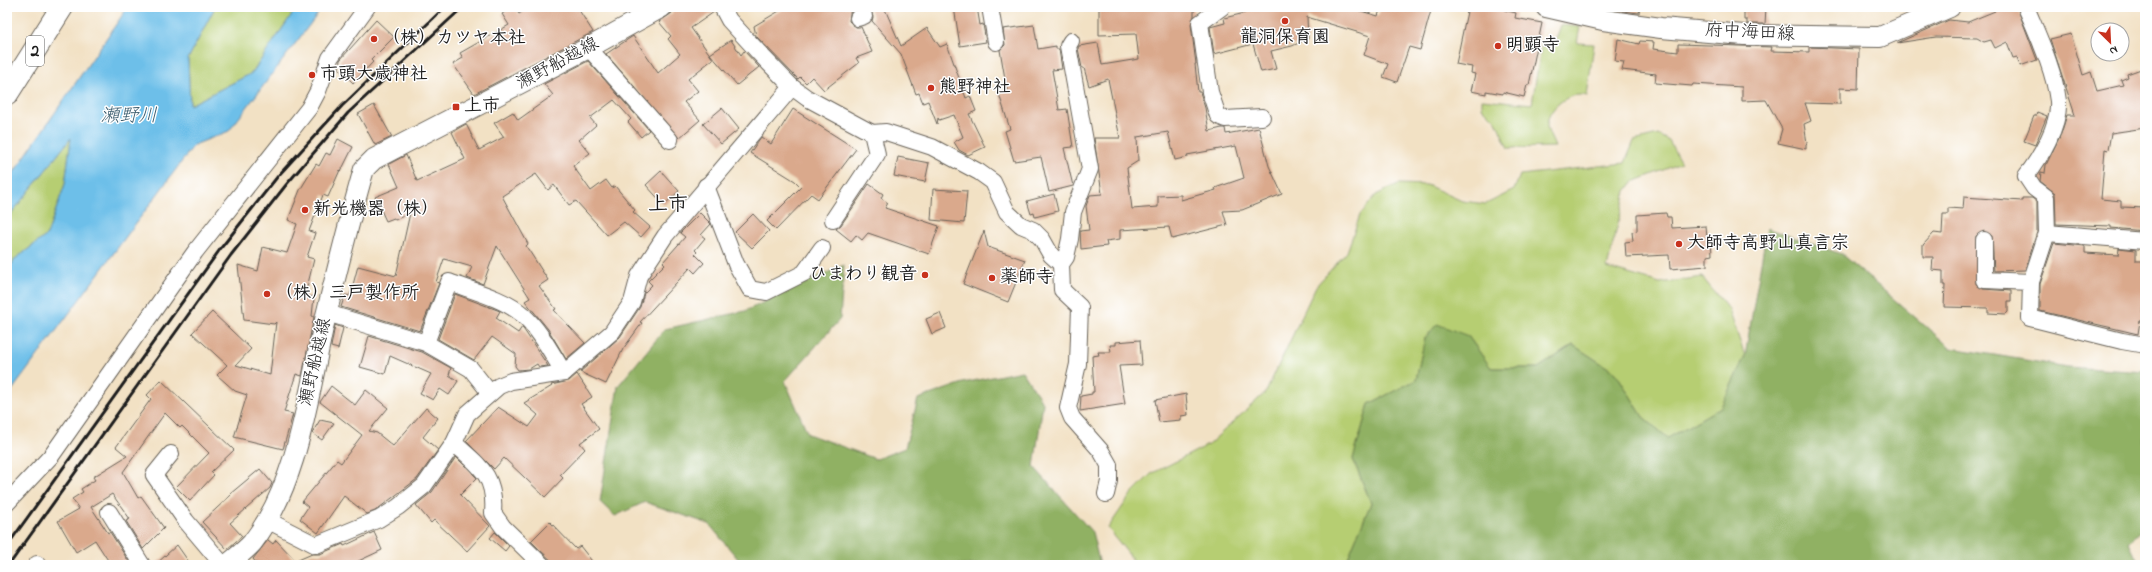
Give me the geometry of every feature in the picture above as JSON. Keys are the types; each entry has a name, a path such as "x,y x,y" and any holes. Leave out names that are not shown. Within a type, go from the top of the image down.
{"highway":[{"name":"2","path":"7,94 62,7"}],"main road":[{"name":"瀬野船越線","path":"227,565 251,543 267,520 284,483 299,438 349,221 364,169 374,159 590,47 662,7"},
{"name":"府中海田線","path":"1546,7 1603,20 1744,35 1880,37 1950,7"}],"street":[{"path":"7,503 52,455 195,252 309,108 318,91 330,58 367,7"},
{"path":"722,7 729,20 792,87 807,98 872,133 886,132 932,147 984,175 993,182 1008,212 1021,225 1033,230 1042,239 1051,255 1061,264"},
{"path":"990,7 996,42"},
{"path":"1222,7 1200,23 1210,92 1218,116 1225,118 1262,117"},
{"path":"2026,7 2052,77 2058,102 2054,125 2042,156 2026,176 2034,188 2046,197 2046,233 2030,282 2030,318 2122,341 2145,345"},
{"path":"1071,42 1068,46 1090,168 1073,212 1066,257 1061,264 1062,290 1080,307 1078,364 1068,408 1072,418 1101,451 1109,465 1109,481 1106,494"},
{"path":"590,47 594,54 670,140"},
{"path":"267,520 316,545 379,519 398,507 424,486 454,443 467,414 490,393 511,381 564,373 612,332 632,302 639,276 664,236 792,87"},
{"path":"833,220 877,154 872,133"},
{"path":"706,186 736,264 750,289 766,292 804,274 822,248"},
{"path":"2046,233 2145,241"},
{"path":"1984,240 1984,280 2030,282"},
{"path":"426,344 449,282 505,304 522,315 534,327 564,373"},
{"path":"327,314 426,344 471,368 490,393"},
{"path":"454,443 486,472 494,500 493,513 503,527 542,565"},
{"path":"172,454 154,475 186,521 223,565"},
{"path":"108,512 142,565"}],"green space":[{"path":"215,7 297,7 252,73 190,105 188,59"},
{"path":"1561,25 1580,27 1577,43 1594,44 1587,96 1581,95 1568,98 1562,101 1552,111 1547,126 1555,147 1508,148 1496,121 1482,107 1482,99 1532,104 1542,41 1554,45"},
{"path":"1658,135 1669,141 1681,163 1633,182 1626,191 1607,268 1660,283 1702,277 1729,310 1745,356 1721,407 1668,438 1643,417 1616,373 1573,345 1538,368 1491,368 1468,336 1425,338 1416,380 1369,404 1353,459 1371,503 1345,565 1137,565 1108,528 1132,493 1151,474 1208,445 1266,392 1316,286 1347,252 1360,215 1376,195 1398,184 1427,185 1462,201 1486,204 1514,190 1520,175 1625,163 1634,141"},
{"path":"71,138 65,184 47,235 15,259 7,272 7,219"},
{"path":"1767,228 1841,254 1951,348 2068,367 2145,372 2145,527 2129,542 2140,565 1345,565 1371,503 1353,459 1369,404 1416,380 1425,338 1437,324 1468,336 1491,368 1538,368 1573,345 1616,373 1643,417 1668,438 1721,407 1745,356"},
{"path":"844,265 840,319 785,381 808,434 876,459 905,448 918,399 963,383 1022,371 1043,403 1034,467 1092,532 1100,565 743,565 709,524 645,502 615,516 600,502 618,386 665,329 745,311"}],"water":[{"name":"瀬野川","path":"128,7 215,7 188,59 190,105 252,73 297,7 323,7 229,131 194,145 7,397 7,272 15,259 47,235 65,184 71,138 7,219 7,182"}],"building":[{"path":"514,7 519,14 529,7 577,7 593,32 474,94 453,64 463,58 460,53 509,25 502,14"},
{"path":"673,7 713,7 714,12 691,28 713,59 688,79 698,91 684,102 700,120 679,138 606,54 633,36 658,73 680,54 668,39 671,36 659,22 672,13"},
{"path":"786,7 851,7 849,21 856,27 861,27 872,52 856,58 859,63 824,90 812,77 806,83 800,77 798,79 756,36 754,26"},
{"path":"870,7 884,7 901,46 927,28 940,47 947,44 966,98 970,96 976,111 969,114 985,147 968,155 959,150 954,142 963,137 954,115 939,120 938,118 937,124 928,101 923,103 919,93 916,94 901,54 872,21 873,17"},
{"path":"954,7 977,7 980,25 983,24 986,42 960,46"},
{"path":"1099,7 1194,7 1194,16 1191,24 1198,92 1200,92 1205,108 1209,131 1225,128 1226,134 1259,128 1269,166 1282,194 1242,210 1223,211 1227,225 1172,239 1169,227 1120,230 1120,239 1106,241 1107,246 1081,249 1080,231 1089,230 1086,206 1090,195 1102,194 1094,138 1120,138 1108,79 1089,86 1084,68 1082,68 1078,48 1079,46 1098,43 1102,65 1139,59 1136,34 1099,35","holes":["1168,132 1175,160 1188,157 1187,155 1236,146 1244,178 1215,188 1216,190 1181,200 1181,195 1158,196 1158,207 1132,209 1127,168 1138,161 1137,137"]},
{"path":"1243,7 1347,7 1378,16 1381,7 1432,7 1420,50 1409,47 1397,82 1383,77 1388,64 1364,55 1370,36 1307,17 1308,39 1292,46 1271,51 1276,69 1261,72 1253,44 1214,54 1210,27 1225,23 1224,18 1245,13"},
{"name":"明顕寺","path":"1468,7 1505,7 1504,10 1516,13 1515,18 1542,23 1529,85 1527,85 1524,97 1503,92 1503,94 1486,91 1486,94 1471,91 1475,74 1471,73 1472,67 1456,64"},
{"path":"1622,7 1640,7 1639,13 1622,11"},
{"path":"1744,7 1766,7 1765,24 1747,24 1747,20 1744,20"},
{"path":"1994,7 2017,7 2037,60 2020,66 2017,57 2013,58 2007,42 1995,48 1991,40 1984,42 1977,38 1936,37 1897,43 1949,20 1968,22 1995,11"},
{"path":"376,20 394,37 371,60 373,62 353,83 339,69 340,60"},
{"path":"1034,25 1038,49 1056,46 1056,49 1059,49 1062,69 1052,70 1059,110 1067,109 1073,147 1064,148 1073,186 1049,192 1041,157 1014,161 1005,131 1010,129 999,94 1007,90 1000,50 1005,45 1003,29"},
{"path":"2071,34 2083,75 2091,72 2097,91 2123,85 2121,80 2128,77 2127,74 2141,69 2145,79 2145,128 2111,133 2108,150 2105,149 2101,199 2121,201 2121,207 2145,208 2145,231 2111,228 2111,226 2056,224 2055,193 2040,181 2041,172 2045,173 2046,165 2061,134 2067,115 2075,115 2050,39"},
{"path":"1618,39 1639,44 1640,41 1654,42 1653,49 1678,52 1678,44 1772,47 1771,51 1809,52 1809,47 1859,49 1858,89 1840,88 1840,104 1805,103 1811,121 1804,124 1807,143 1806,149 1778,143 1782,129 1766,100 1742,101 1742,87 1693,84 1692,86 1655,83 1656,74 1622,70 1624,62 1615,61"},
{"path":"731,40 741,55 744,51 759,67 737,85 710,54"},
{"path":"588,61 649,130 641,137 628,122 631,119 614,100 590,118 596,125 579,140 590,153 573,166 591,191 606,180 612,188 615,186 635,210 633,212 650,227 641,237 624,222 607,235 576,201 569,205 554,185 548,190 536,174 502,196 528,244 526,246 548,280 539,286 556,309 554,310 585,343 566,359 548,329 525,301 530,298 497,246 483,284 467,278 472,267 444,259 436,282 439,283 420,331 341,307 345,295 350,296 358,266 396,276 410,213 395,220 394,218 386,221 375,197 399,187 389,164 406,155 417,181 465,159 452,132 466,124 479,150 504,137 494,123 513,112 518,120 553,95 544,84"},
{"path":"374,105 392,137 375,145 358,114"},
{"path":"722,108 739,129 721,144 703,124"},
{"path":"793,109 856,149 818,199 811,194 776,230 767,221 801,187 795,181 750,153 761,137 771,144"},
{"path":"2037,112 2047,116 2035,145 2024,141"},
{"path":"338,139 353,147 341,171 340,170 328,197 323,195 309,231 315,233 307,257 314,259 305,296 314,297 312,316 314,317 302,376 296,374 284,412 293,414 283,449 234,437 247,395 235,391 217,375 227,365 192,333 212,312 251,349 236,365 270,375 276,322 274,324 244,320 238,265 258,271 263,247 287,253 297,224 288,220 300,190 316,164 319,166 326,153 330,155"},
{"path":"898,157 929,163 925,182 894,176"},
{"path":"661,171 679,191 664,205 646,185"},
{"path":"869,184 883,194 881,198 888,203 885,208 939,226 929,254 868,233 862,240 856,235 851,241 836,229 841,225"},
{"path":"933,189 967,191 964,223 931,220"},
{"path":"1054,194 1058,211 1035,217 1034,213 1031,214 1027,201"},
{"path":"1964,197 2022,201 2022,198 2032,198 2037,202 2037,232 2025,270 1994,271 1992,236 1984,231 1976,236 1976,284 1983,289 2011,291 2011,301 2008,301 2008,312 2006,314 1988,313 1988,308 1944,307 1945,285 1943,285 1943,271 1932,270 1933,257 1923,257 1923,245 1934,233 1942,234 1943,214 1948,214 1948,208 1963,209"},
{"path":"700,213 711,224 701,235 705,238 695,250 697,252 695,254 704,263 695,273 690,268 640,322 642,323 623,349 606,384 580,372 620,337 640,307 644,293 652,285 648,281 665,264 663,262 685,237 680,233"},
{"name":"大師寺高野山真言宗","path":"1666,213 1667,217 1671,217 1672,228 1706,226 1707,239 1711,238 1712,255 1707,256 1707,266 1670,269 1669,255 1626,257 1625,242 1633,241 1632,232 1637,231 1637,215"},
{"path":"753,214 769,231 752,248 735,232"},
{"name":"薬師寺","path":"984,231 988,247 1025,260 1008,302 963,284"},
{"path":"2054,243 2085,246 2085,253 2118,255 2119,248 2136,250 2136,261 2145,261 2143,321 2140,321 2138,334 2040,311 2040,284"},
{"path":"455,294 500,311 496,318 518,333 522,327 548,366 539,367 537,364 529,369 518,370 515,366 516,354 492,337 474,360 438,339"},
{"path":"940,313 946,328 932,334 926,319"},
{"path":"335,325 343,328 338,349 331,347"},
{"path":"369,336 422,352 451,368 449,375 458,381 449,395 440,389 433,400 420,393 431,374 390,356 385,374 360,367"},
{"path":"1140,340 1142,365 1119,366 1125,404 1080,411 1081,396 1092,394 1092,392 1094,392 1092,356 1099,355 1098,352 1111,352 1110,345 1116,345 1116,342"},
{"path":"577,374 592,397 581,404 599,429 580,443 585,449 560,475 563,478 545,497 504,458 494,469 466,441 498,407 529,427 538,415 524,403 552,386 551,385 569,381"},
{"path":"161,380 234,450 211,472 214,475 190,501 176,487 209,453 182,426 180,428 165,413 123,472 138,498 141,496 164,528 143,549 126,521 130,519 112,494 91,507 108,533 110,532 131,565 111,565 95,540 76,552 58,521 79,509 72,499 83,492 81,489 95,480 93,477 127,456 116,447 151,399 147,395"},
{"path":"331,386 355,405 366,390 388,408 369,431 377,433 393,446 426,408 438,418 423,437 438,450 417,479 375,511 367,514 344,496 318,533 300,519 308,507 302,502 337,460 341,463 362,435 320,402"},
{"path":"1186,394 1188,415 1181,416 1181,420 1159,422 1155,400"},
{"path":"320,420 334,423 322,440 312,433"},
{"path":"456,457 477,478 460,495 490,526 467,551 434,520 431,523 416,505 432,492"},
{"path":"260,469 272,483 270,488 230,523 242,536 227,549 202,522 231,495 230,494"},
{"path":"550,522 576,549 580,546 595,565 556,565 540,550 531,541"},
{"path":"374,532 382,550 350,565 258,565 253,559 268,540 273,544 276,540 296,561 312,554 320,554 343,544 344,546"},
{"path":"495,532 509,546 505,551 490,538"},
{"path":"177,545 191,565 155,565"}],"railway":[{"path":"7,546 221,248 278,176 342,106 445,7"},
{"path":"9,565 231,255 286,185 348,113 463,7"}],"place":[{"name":"龍洞保育園","path":"1285,21"},
{"name":"（株）カツヤ本社","path":"374,39"},
{"name":"明顕寺","path":"1498,46"},
{"name":"市頭大歳神社","path":"312,75"},
{"name":"熊野神社","path":"931,88"},
{"name":"上市","path":"456,107"},
{"name":"新光機器（株）","path":"305,210"},
{"name":"大師寺高野山真言宗","path":"1679,244"},
{"name":"ひまわり観音","path":"925,275"},
{"name":"薬師寺","path":"992,278"},
{"name":"（株）三戸製作所","path":"267,294"}],"district":[{"name":"上市","path":"668,205"}]}
